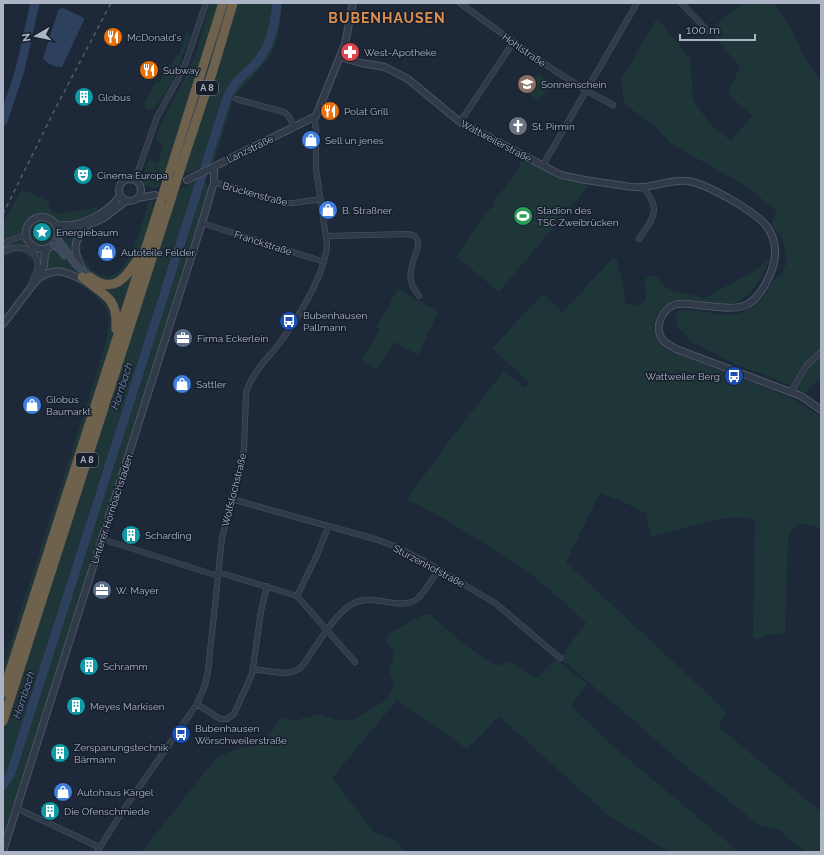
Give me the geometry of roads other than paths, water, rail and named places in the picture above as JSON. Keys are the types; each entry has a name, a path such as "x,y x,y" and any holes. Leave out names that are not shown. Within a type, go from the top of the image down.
{"highway":[{"name":"A 8","path":"3,693 223,3"},
{"name":"A 8","path":"3,721 213,70 233,3"},
{"path":"84,277 109,285 115,284 127,276 144,252"},
{"path":"84,277 105,294 115,308 117,318 114,344"}],"main road":[{"path":"54,241 69,263 84,277"}],"street":[{"path":"135,180 157,117 186,62 206,3"},
{"path":"314,118 318,114 345,44 353,3"},
{"name":"Hohlstraße","path":"460,3 512,43 586,91 613,105"},
{"path":"543,165 637,3"},
{"path":"681,3 709,32"},
{"path":"460,122 512,43"},
{"name":"Wattweilerstraße","path":"340,57 385,68 408,79 460,122 553,171 573,178 642,187 680,181 696,183 716,192 760,220 770,233 776,252 774,265 760,293 748,304 742,307 729,308 678,304 668,308 659,321 659,327 663,340 676,349 791,392"},
{"path":"236,99 284,112 289,116 294,128"},
{"name":"Lanzstraße","path":"189,178 314,118"},
{"name":"Wolfslochstraße","path":"98,850 126,806 197,704 205,685 208,671 222,538 244,450 246,421 245,402 249,384 256,370 278,345 307,300 324,262 327,250 327,236 316,164 316,130 314,118"},
{"name":"Unterer Hornbachstaden","path":"3,851 202,224 214,182 214,167"},
{"path":"36,279 44,264 45,253 63,231 87,225 104,218 126,201 132,201 138,198 155,195 140,186 135,180 127,179 121,182 119,188 120,196 126,201"},
{"name":"Brückenstraße","path":"214,182 285,203 321,199"},
{"path":"138,198 141,192 140,186"},
{"path":"639,239 652,218 655,209 652,198 642,187"},
{"path":"3,324 41,270 40,255 37,248 29,243 26,235 29,223 36,218 45,217 49,218 55,224 65,226 78,223 94,218 111,206 120,196"},
{"path":"54,241 55,224"},
{"name":"Franckstraße","path":"202,224 324,262"},
{"path":"84,277 76,255 76,245 78,235 87,225"},
{"path":"327,236 409,234 415,236 418,246 410,279 413,288 419,296"},
{"path":"3,245 15,237 26,235"},
{"path":"37,248 54,241"},
{"path":"3,252 14,247 21,247 34,254 37,262 37,271 30,287"},
{"path":"36,279 53,271 68,272 84,277"},
{"path":"821,352 806,366 791,392 808,400 821,410"},
{"name":"Sturzenhofstraße","path":"231,499 385,542 439,569 495,603 560,658"},
{"path":"297,596 318,553 328,527"},
{"path":"102,539 297,596 355,662"},
{"path":"253,669 285,673 296,671 303,665 327,630 353,604 369,599 403,604 413,602 420,596 439,569"},
{"path":"197,704 221,719 227,719 234,714 253,669 261,611 267,586"},
{"path":"16,808 98,850"}],"water":[{"path":"63,8 84,18 84,20 62,67 51,65 43,58 58,11 59,9"}],"waterway":[{"path":"3,121 20,70 35,3"},
{"name":"Hornbach","path":"3,785 11,773 227,98 236,83 257,62 266,49 275,18 277,3"}],"railway":[{"path":"3,214 53,113 111,3"}],"place":[{"name":"McDonald's","path":"113,37"},
{"name":"West-Apotheke","path":"350,52"},
{"name":"Subway","path":"149,70"},
{"name":"Sonnenschein","path":"527,84"},
{"name":"Globus","path":"84,97"},
{"name":"Polat Grill","path":"330,111"},
{"name":"St. Pirmin","path":"518,126"},
{"name":"Sell un jenes","path":"311,140"},
{"name":"Cinema Europa","path":"83,175"},
{"name":"B. Straßner","path":"328,210"},
{"name":"Stadion des TSC Zweibrücken","path":"523,216"},
{"name":"Energiebaum","path":"42,232"},
{"name":"Autoteile Felder","path":"107,252"},
{"name":"Bubenhausen Pallmann","path":"289,321"},
{"name":"Firma Eckerlein","path":"183,338"},
{"name":"Wattweiler Berg","path":"734,376"},
{"name":"Sattler","path":"182,384"},
{"name":"Globus Baumarkt","path":"32,405"},
{"name":"Scharding","path":"131,535"},
{"name":"W. Mayer","path":"102,590"},
{"name":"Schramm","path":"89,666"},
{"name":"Meyes Markisen","path":"76,706"},
{"name":"Bubenhausen Wörschweilerstraße","path":"181,734"},
{"name":"Zerspanungstechnik Bärmann","path":"60,753"},
{"name":"Autohaus Kärgel","path":"63,792"},
{"name":"Die Ofenschmiede","path":"50,811"}],"district":[{"name":"BUBENHAUSEN","path":"387,18"}]}
